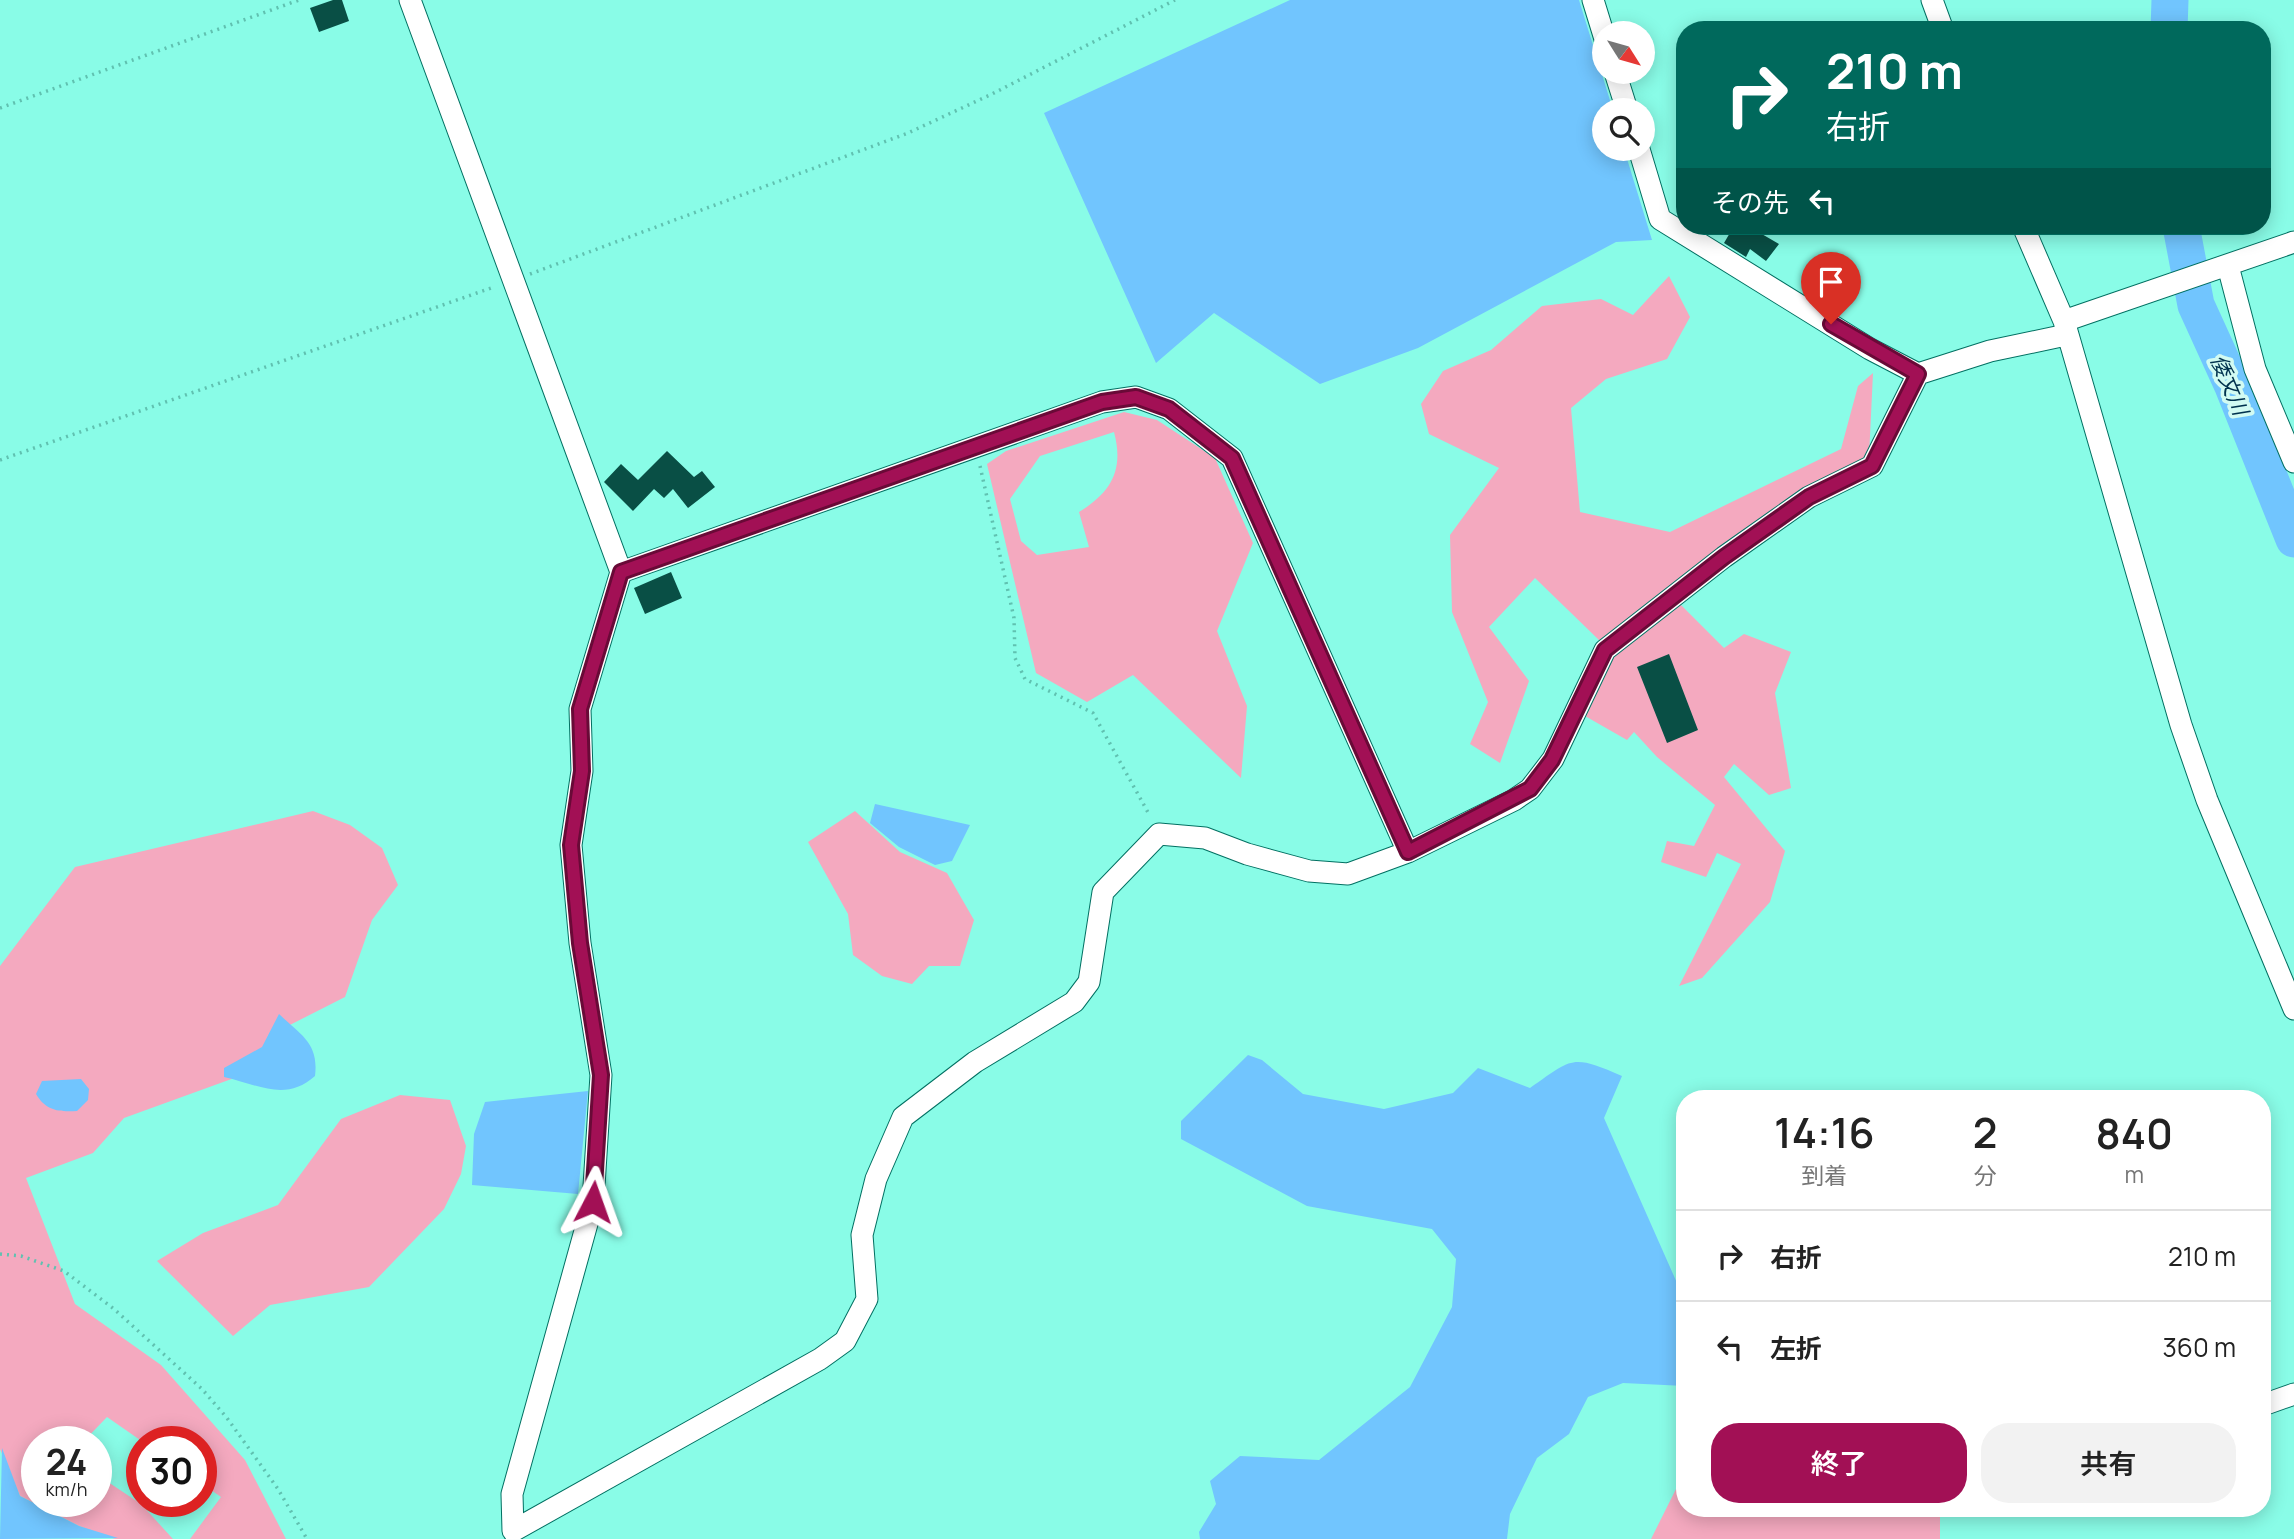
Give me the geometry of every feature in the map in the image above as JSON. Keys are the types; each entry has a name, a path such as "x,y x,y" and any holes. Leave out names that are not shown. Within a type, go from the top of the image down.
{"street":[{"path":"410,0 621,572 580,709 582,771 571,845 580,943 601,1075 593,1202 512,1494 513,1531 820,1359 845,1341 867,1299 862,1236 876,1179 903,1117 975,1062 1074,1002 1089,982 1103,892 1159,834 1205,838 1247,854 1309,871 1348,874 1408,852 1530,789 1552,760 1605,650 1724,557 1809,497 1872,466 1918,374"},
{"path":"1593,0 1599,21"},
{"path":"1932,0 1940,21"},
{"path":"1643,161 1660,219 1676,229"},
{"path":"1686,235 1870,349 1918,374 2065,328 2154,292 2294,243"},
{"path":"2026,235 2065,328 2181,725 2207,800 2294,1009"},
{"path":"2224,267 2255,369 2294,462"},
{"path":"621,572 1102,402 1136,397 1169,409 1232,458 1408,852"},
{"path":"2271,1402 2294,1394"}],"path":[{"path":"0,108 299,0"},
{"path":"0,460 513,280 908,133 1175,0"},
{"path":"975,448 1014,618 1016,658 1025,679 1093,713 1159,834"},
{"path":"0,1254 21,1256 64,1271 114,1309 202,1389 228,1418 278,1489 307,1539"}],"shaded area":[{"path":"1669,276 1690,317 1667,359 1606,379 1571,408 1580,512 1670,532 1841,449 1858,386 1873,373 1869,457 1667,591 1724,648 1744,634 1791,652 1775,693 1791,788 1769,795 1734,764 1724,777 1785,851 1770,902 1702,978 1679,986 1741,864 1717,853 1706,877 1661,862 1667,841 1694,846 1715,805 1657,757 1634,732 1627,740 1585,716 1599,640 1535,578 1489,627 1529,681 1500,763 1470,744 1488,702 1452,612 1450,535 1499,468 1429,434 1421,404 1443,371 1491,350 1542,306 1601,299 1633,315"},
{"path":"1124,412 1157,420 1215,458 1253,543 1217,631 1247,706 1241,778 1133,675 1087,702 1036,673 987,464 1006,451","holes":["1114,432 1117,445 1113,478 1100,496 1079,512 1089,547 1037,555 1021,541 1010,499 1040,456"]},
{"path":"313,811 350,825 382,848 398,885 372,920 345,997 278,1031 248,1073 124,1118 93,1153 26,1178 75,1304 161,1365 215,1426 126,1426 126,1430 107,1417 98,1426 21,1426 21,1497 0,1449 0,966 75,867"},
{"path":"855,811 900,852 947,873 974,920 960,966 929,966 912,984 882,976 853,955 848,914 808,842"},
{"path":"400,1095 450,1100 466,1146 461,1174 444,1209 369,1287 270,1305 233,1336 157,1261 203,1233 278,1205 341,1119"},
{"path":"217,1428 245,1460 286,1539 190,1539 206,1517 217,1517 217,1502 221,1497 217,1494"},
{"path":"112,1485 126,1494 126,1517 153,1517 173,1539 115,1539 61,1517 112,1517"},
{"path":"1676,1489 1676,1517 1940,1517 1940,1539 1651,1539"}],"water":[{"path":"1290,0 1579,0 1592,42 1592,84 1605,84 1609,98 1592,98 1592,161 1628,161 1652,240 1616,242 1418,348 1320,384 1214,313 1156,363 1044,113"},
{"path":"875,804 970,825 952,861 935,865 899,847 870,823"},
{"path":"279,1014 311,1047 316,1065 315,1076 304,1084 283,1090 224,1077 224,1068 262,1047"},
{"path":"1248,1055 1262,1060 1303,1094 1384,1109 1453,1093 1478,1068 1530,1088 1555,1070 1573,1063 1592,1064 1622,1076 1604,1118 1676,1281 1676,1386 1623,1383 1588,1397 1569,1434 1537,1458 1510,1514 1507,1539 1200,1539 1199,1532 1216,1504 1210,1481 1240,1456 1319,1460 1410,1387 1452,1307 1456,1259 1432,1229 1307,1206 1181,1139 1181,1121"},
{"path":"81,1079 89,1089 88,1100 77,1111 49,1107 36,1094 42,1081"},
{"path":"588,1091 578,1194 472,1185 474,1134 485,1102"},
{"path":"2,1448 21,1497 21,1517 61,1517 79,1526 118,1538 0,1539"}],"building":[{"path":"333,0 342,0 349,21 319,32 310,8"},
{"path":"1729,235 1764,235 1779,244 1766,261 1750,249 1746,257 1724,243"},
{"path":"667,451 694,477 702,471 715,487 688,508 673,489 664,498 654,489 633,511 604,482 621,464 638,480"},
{"path":"671,572 682,598 645,614 634,588"},
{"path":"1669,654 1698,730 1667,743 1637,667"}],"waterway":[{"name":"倭文川","path":"2169,21 2170,0"},
{"name":"倭文川","path":"2183,235 2196,305 2232,384 2294,539"}],"route":[{"path":"593,1202 601,1075 580,943 571,845 582,771 580,709 621,572 1102,402 1136,397 1169,409 1232,458 1408,852 1514,800 1530,789 1552,760 1605,650 1724,557 1809,497 1839,485 1872,466 1918,374 1870,349 1831,324"}]}
